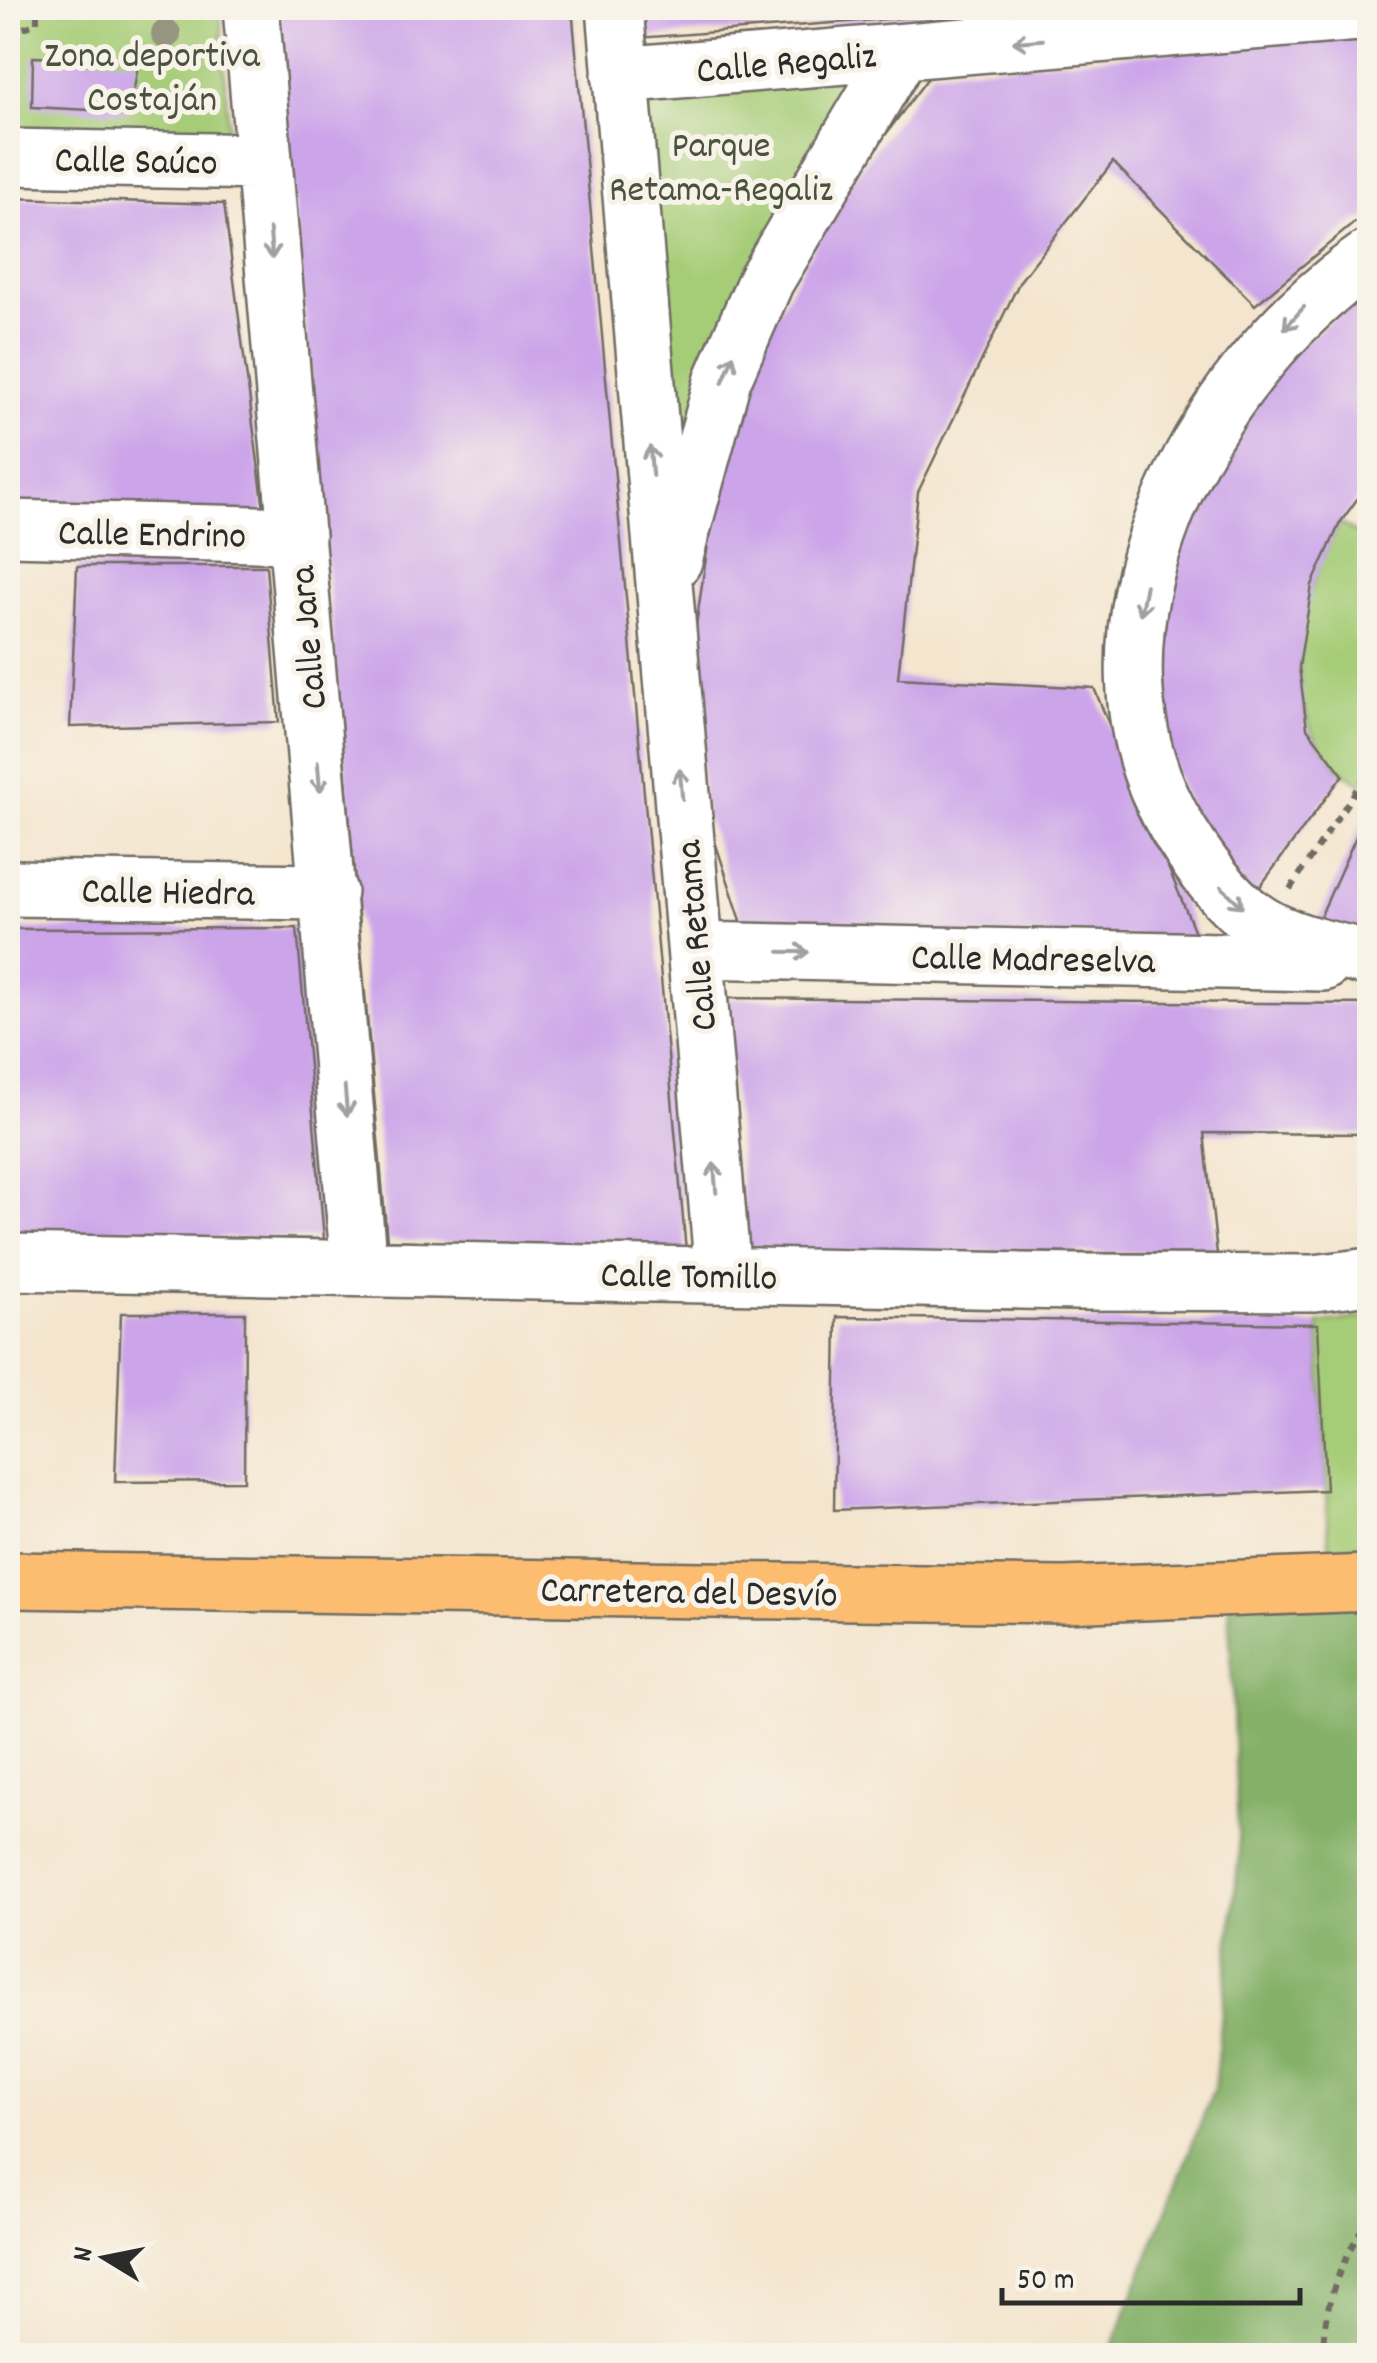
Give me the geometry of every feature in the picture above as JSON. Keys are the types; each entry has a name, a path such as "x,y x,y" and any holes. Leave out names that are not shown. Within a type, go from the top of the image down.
{"highway":[{"name":"Carretera del Desvío","path":"8,1580 1064,1595 1370,1582"}],"street":[{"name":"Calle Jara","path":"250,8 359,1268"},
{"name":"Calle Retama","path":"615,8 723,1275"},
{"name":"Calle Regaliz","path":"620,75 1370,12"},
{"name":"Calle Retama","path":"664,597 724,379 766,280 901,52"},
{"name":"Calle Saúco","path":"8,157 264,162"},
{"path":"1370,257 1302,308 1225,402 1202,438 1169,504 1153,552 1135,644 1134,698 1142,744 1163,805 1200,865 1266,927 1370,960"},
{"name":"Calle Endrino","path":"8,528 296,535"},
{"name":"Calle Hiedra","path":"8,888 329,892"},
{"name":"Calle Madreselva","path":"696,950 1370,960"},
{"name":"Calle Tomillo","path":"8,1262 1215,1283 1314,1283 1370,1276"}],"path":[{"path":"8,32 37,24 37,8"},
{"path":"1266,927 1370,769"},
{"path":"1323,2356 1327,2303 1370,2216"}],"green space":[{"name":"Zona deportiva Costaján","path":"8,8 220,8 230,145 8,140"},
{"name":"Parque Retama-Regaliz","path":"854,73 862,86 676,444 636,92"},
{"path":"1340,523 1369,542 1369,787 1343,771 1324,751 1310,727 1303,701 1300,673 1305,615 1321,562"},
{"path":"1369,1316 1369,1544 1329,1548 1318,1324"},
{"path":"1369,1577 1369,2355 1109,2356 1214,2089 1239,1855 1228,1590"}],"building":[{"path":"277,8 572,8 686,1251 387,1240"},
{"path":"636,8 1004,8 1004,10 638,38"},
{"path":"1370,36 1370,216 1354,223 1255,305 1113,162 1020,281 918,492 898,678 1094,688 1197,937 745,933 704,808 692,653 717,482 771,324 851,181 933,71"},
{"path":"33,57 139,60 130,112 32,107"},
{"path":"8,198 224,204 265,516 8,509"},
{"path":"1370,288 1370,481 1340,523 1312,585 1299,667 1307,728 1343,775 1253,896 1202,839 1175,772 1157,693 1165,581 1199,476 1284,359"},
{"path":"77,566 266,566 279,722 70,727"},
{"path":"1370,805 1370,935 1317,924"},
{"path":"297,928 324,1239 8,1235 8,929"},
{"path":"725,998 1370,1004 1370,1251 1365,1251 1363,1134 1204,1133 1217,1254 747,1250"},
{"path":"121,1313 245,1313 244,1481 115,1482"},
{"path":"837,1317 1318,1324 1326,1490 834,1510"}]}
